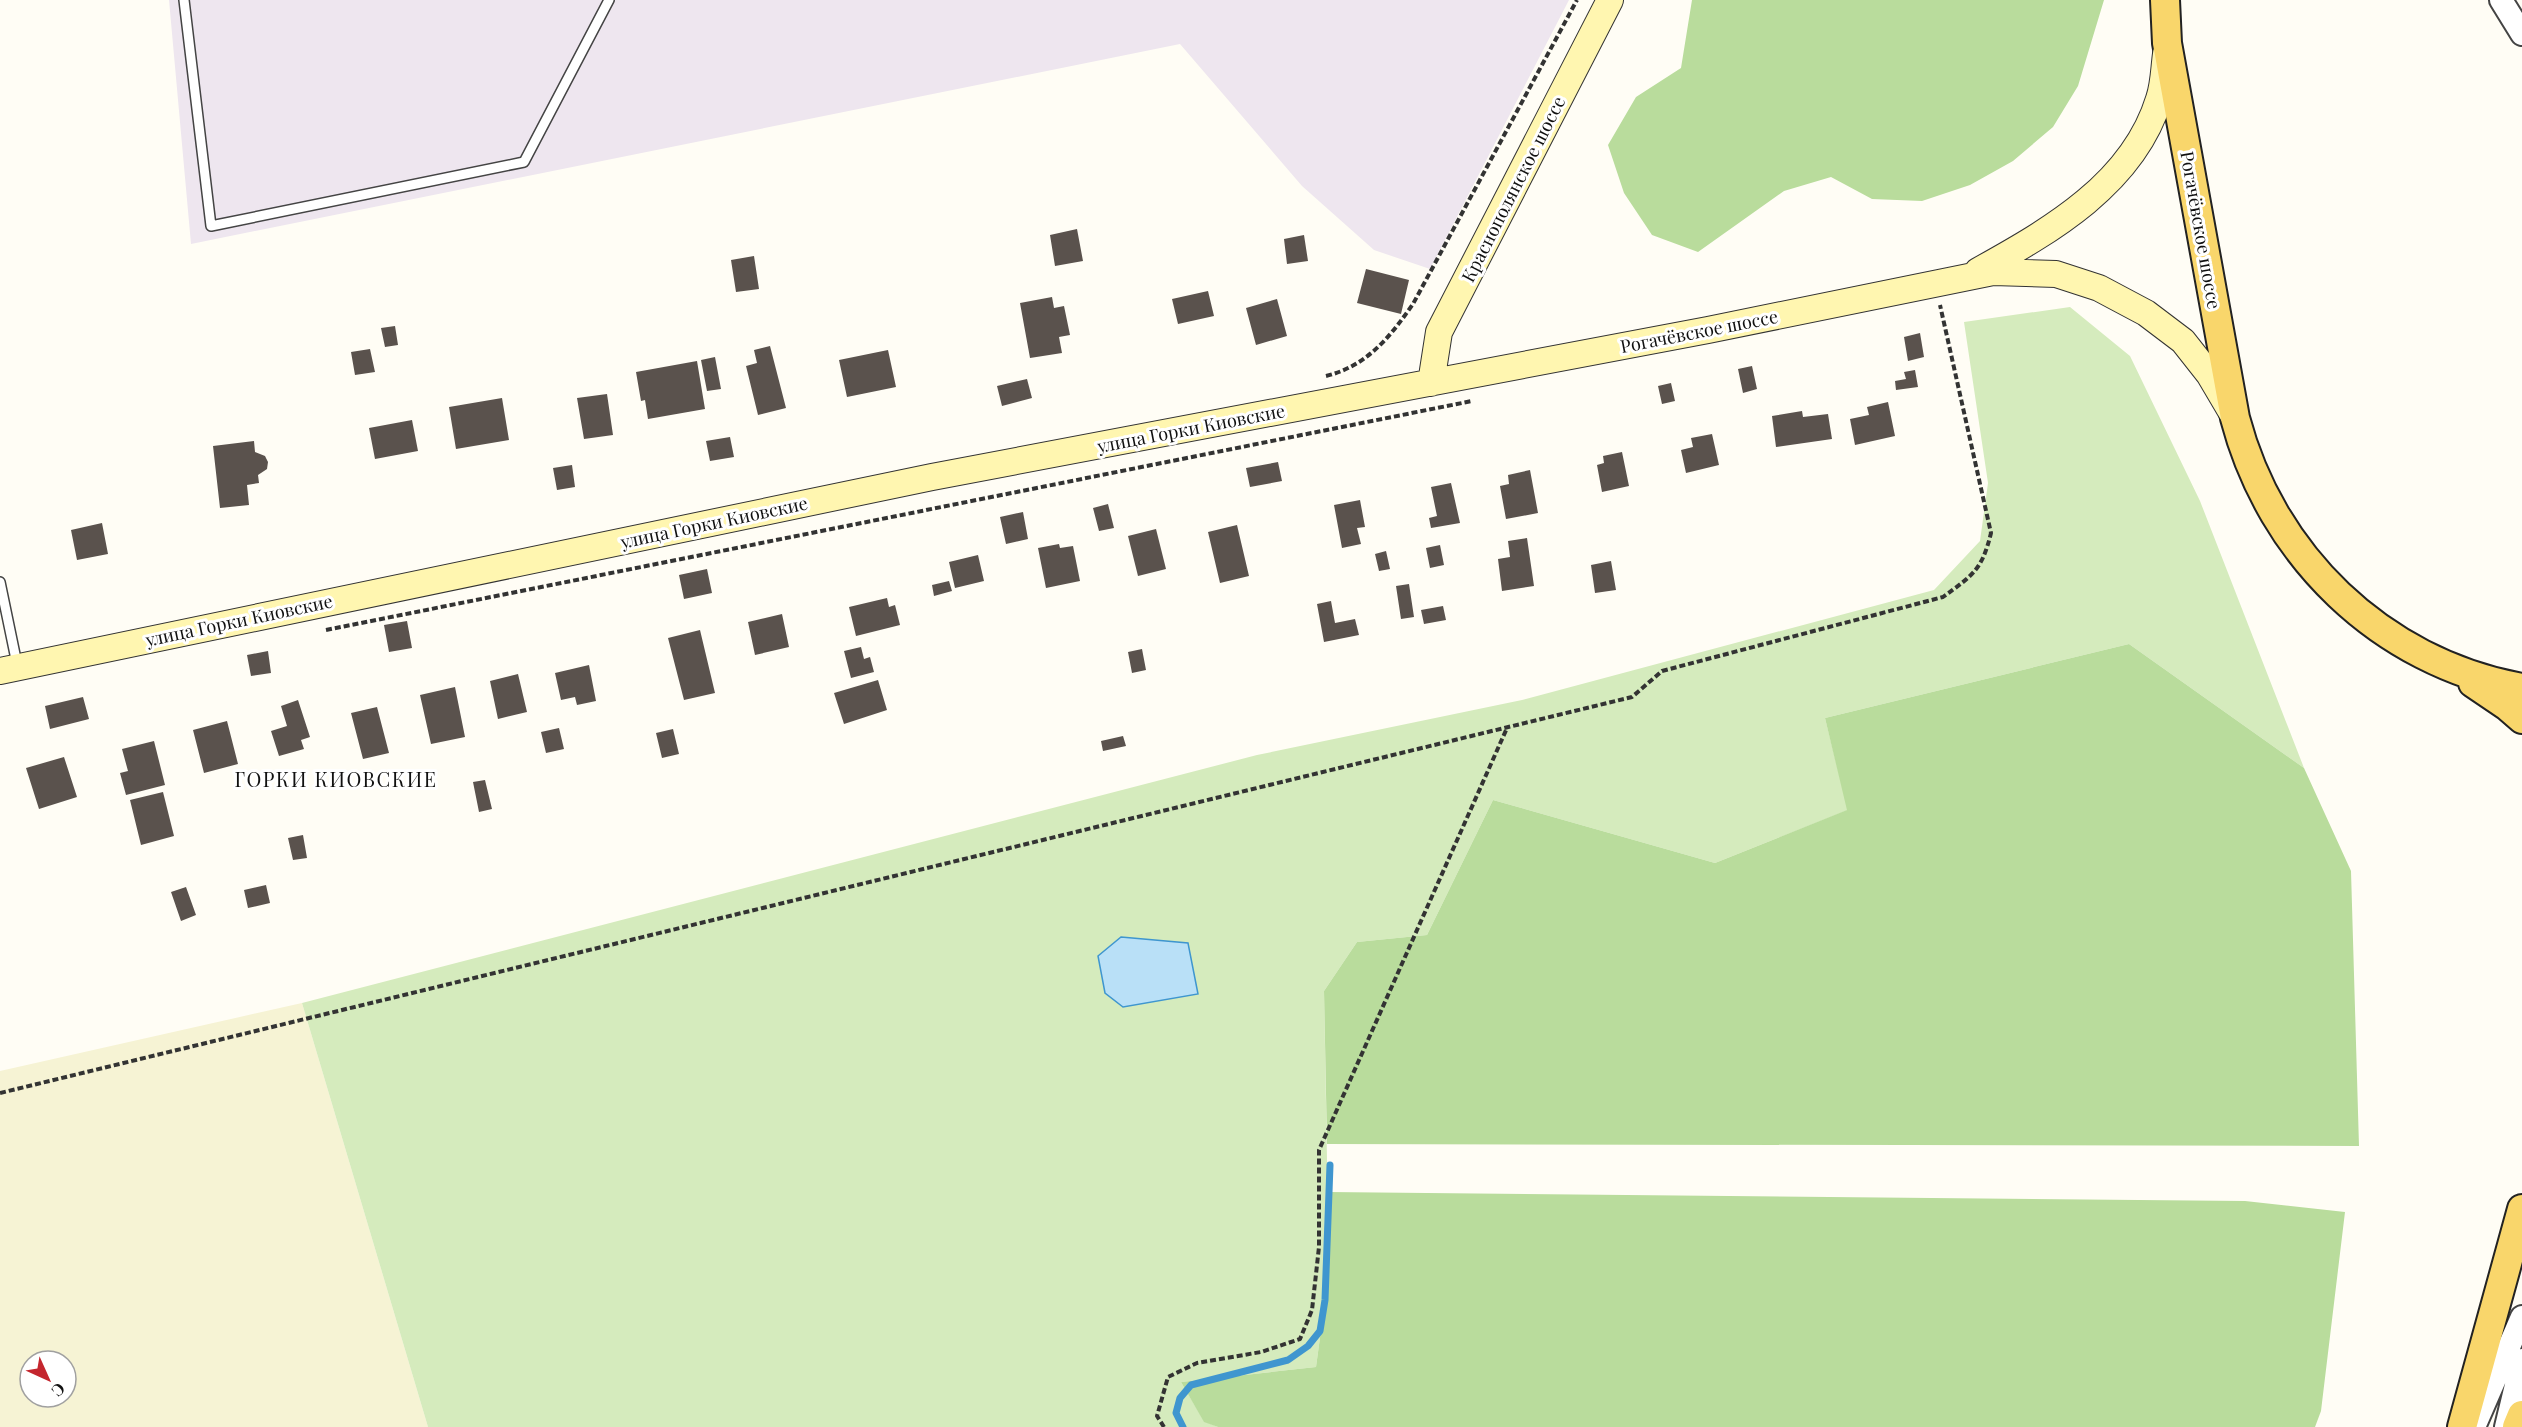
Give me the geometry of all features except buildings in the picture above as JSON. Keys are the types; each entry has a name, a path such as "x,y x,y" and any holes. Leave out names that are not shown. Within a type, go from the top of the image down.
{"main road":[{"name":"Краснополянское шоссе","path":"1431,383 1439,332 1610,0"},
{"name":"Рогачёвское шоссе","path":"2165,0 2167,43 2235,418 2253,475 2269,506 2309,565 2333,591 2360,614 2419,653 2451,668 2522,688"},
{"name":"Рогачёвское шоссе","path":"1967,277 2042,236 2079,208 2121,169 2144,135 2160,98 2167,43"},
{"name":"Рогачёвское шоссе","path":"1431,383 1993,272 2056,274 2099,288 2137,308 2183,341 2209,374 2235,418"},
{"name":"улица Горки Киовские","path":"9,669 932,477 1431,383"},
{"path":"2451,668 2507,706 2522,719"},
{"path":"2462,1427 2522,1209"},
{"path":"2517,1427 2522,1415"}],"street":[{"path":"2501,0 2522,34"},
{"path":"2474,1427 2522,1317"},
{"path":"2506,1427 2522,1360"}],"lane":[{"path":"184,0 211,226 524,162 609,0"},
{"path":"0,582 9,669"}],"path":[{"path":"1318,378 1357,366 1394,332 1413,304 1577,0"},
{"path":"0,1093 1632,697 1662,671 1943,597 1967,579 1984,559 1990,533 1935,284"},
{"path":"318,632 1482,399"},
{"path":"1164,1427 1157,1416 1168,1377 1197,1363 1261,1352 1300,1339 1312,1310 1319,1247 1318,1150 1507,727"}],"shaded area":[{"path":"169,0 1569,0 1430,269 1374,250 1302,186 1180,44 191,244"},
{"path":"302,1003 428,1427 0,1427 0,1071"}],"green space":[{"path":"1692,0 2104,0 2078,86 2053,127 2013,161 1970,185 1922,201 1872,199 1831,177 1784,191 1698,252 1652,235 1624,193 1608,145 1636,97 1681,68"},
{"path":"2070,307 2130,356 2200,501 2304,768 2129,644 1825,718 1848,810 1715,863 1493,800 1427,935 1357,942 1324,991 1329,1271 1316,1367 1181,1382 1204,1421 1218,1427 428,1427 302,1003 1257,755 1522,700 1934,590 1980,541 1988,483 1964,322"},
{"path":"2129,644 2304,768 2351,871 2359,1146 1327,1144 1324,991 1357,942 1427,935 1493,800 1715,863 1847,810 1825,718"},
{"path":"1328,1192 2245,1201 2345,1212 2321,1411 2315,1427 1218,1427 1204,1422 1181,1382 1316,1367 1329,1271"}],"water":[{"path":"1121,937 1188,943 1198,994 1123,1007 1105,993 1098,956"}],"waterway":[{"path":"1183,1427 1176,1413 1180,1398 1191,1385 1288,1360 1308,1346 1320,1331 1325,1300 1330,1165"}],"district":[{"name":"ГОРКИ КИОВСКИЕ","path":"336,778"}]}
